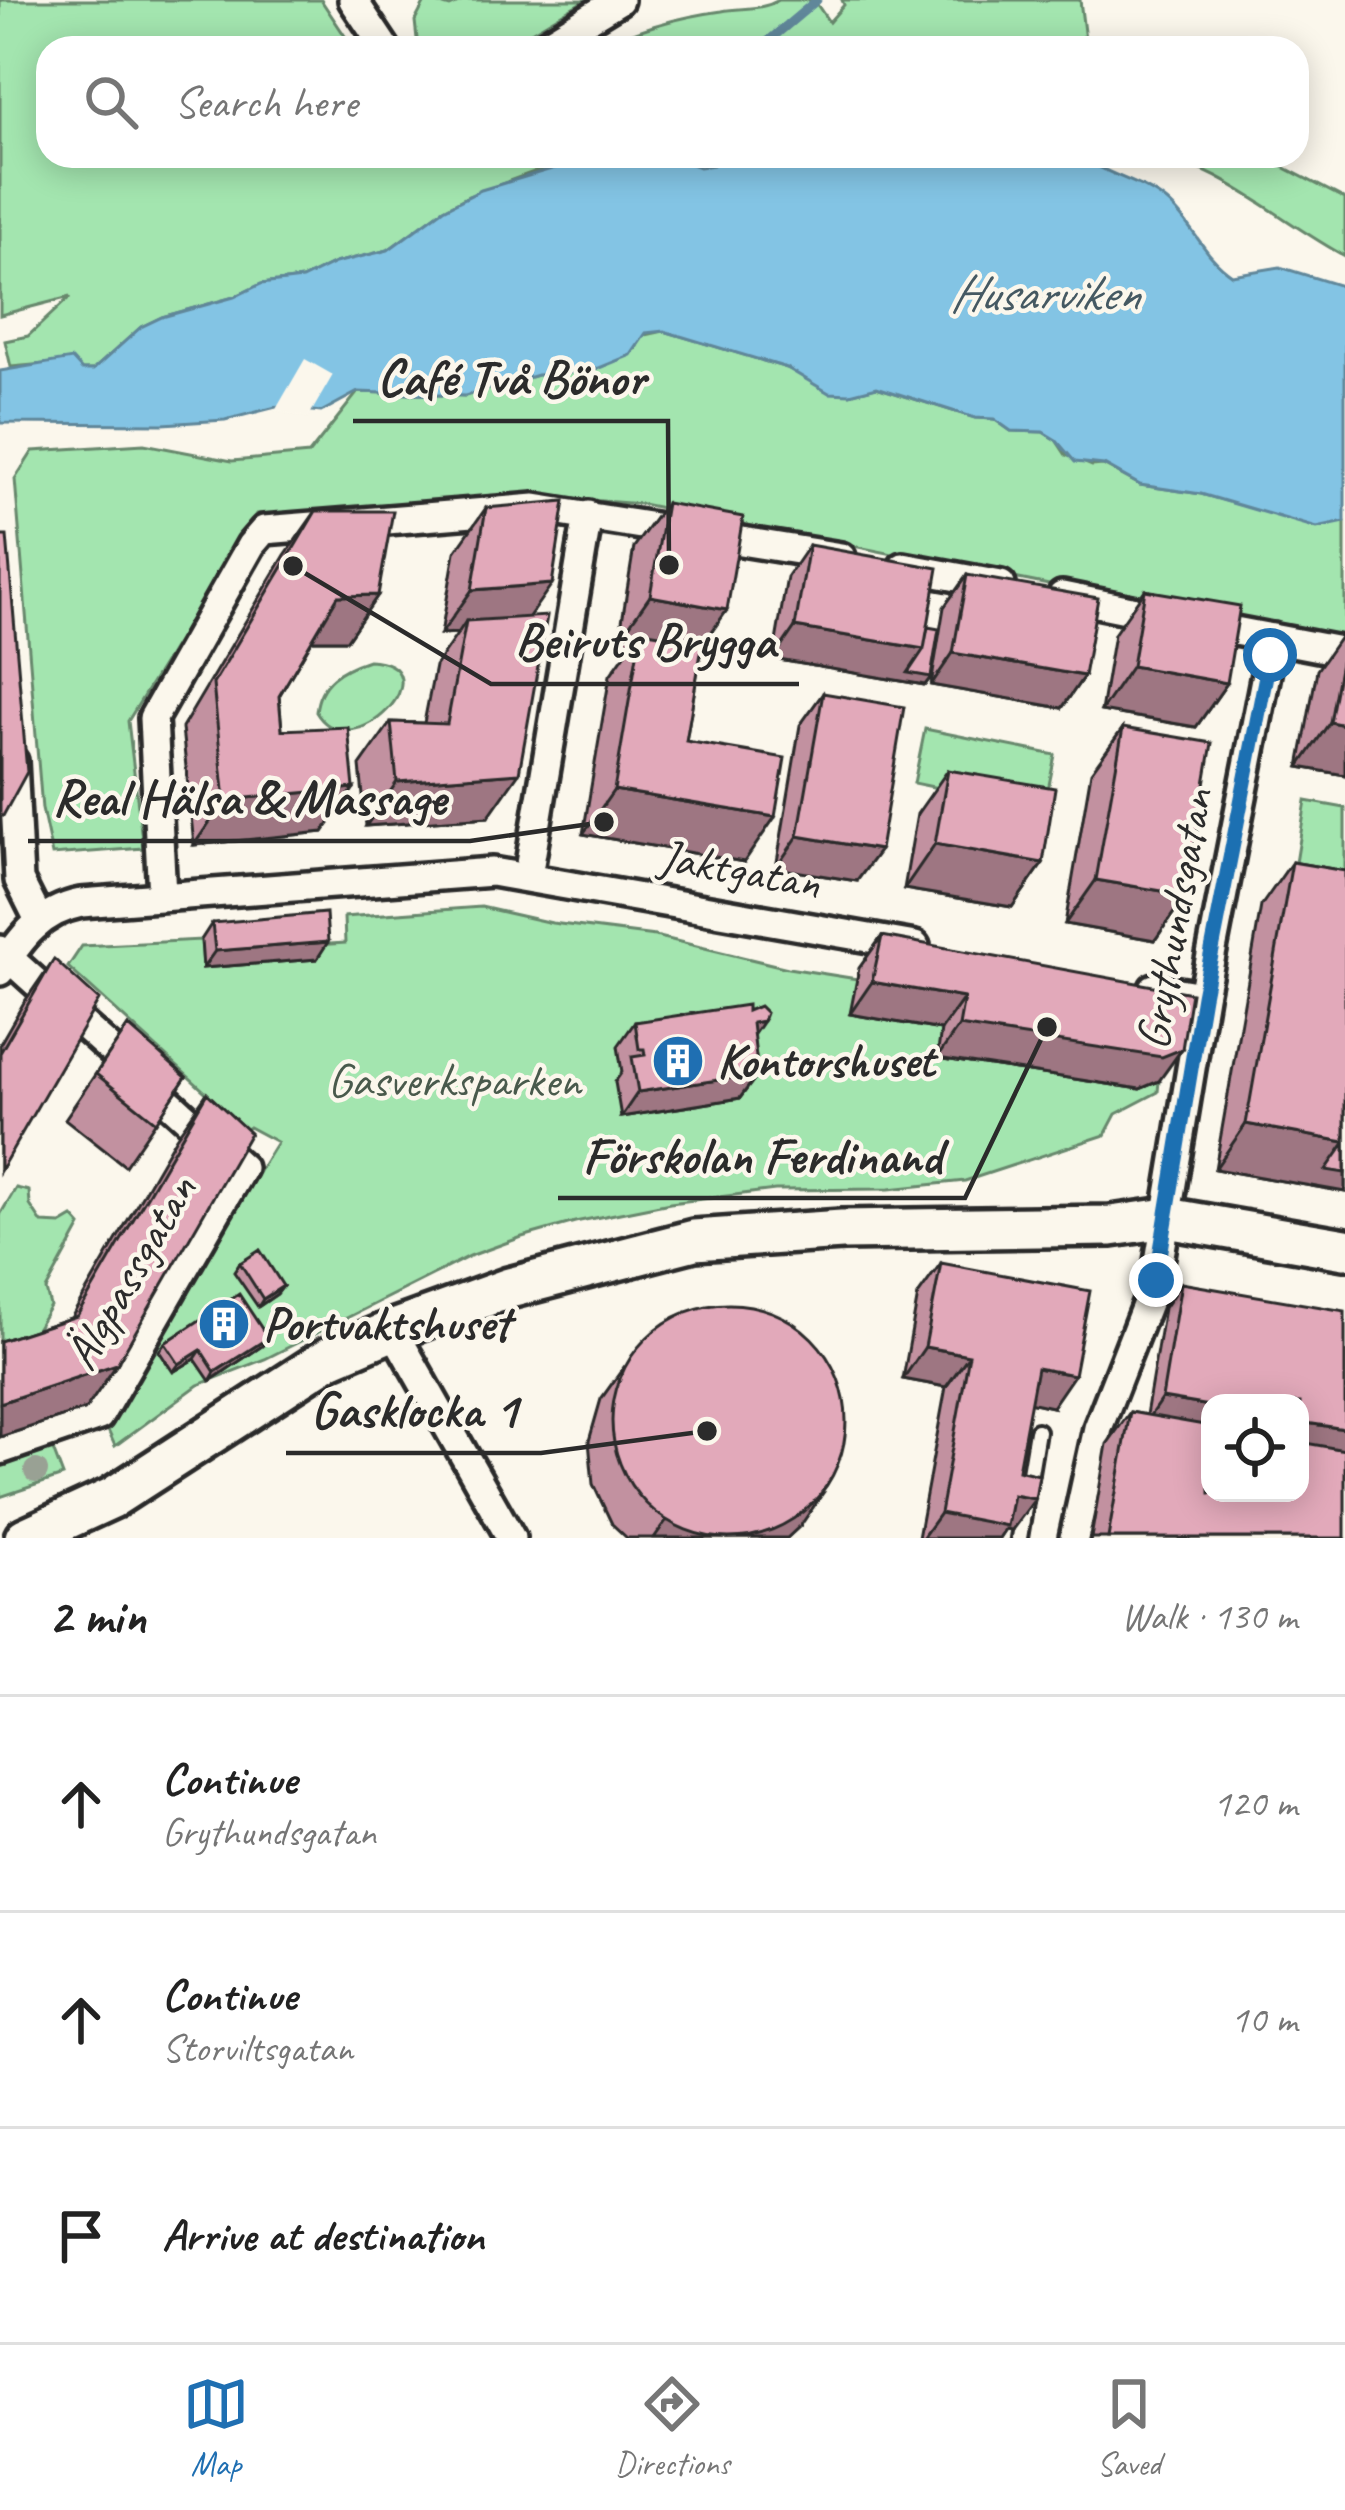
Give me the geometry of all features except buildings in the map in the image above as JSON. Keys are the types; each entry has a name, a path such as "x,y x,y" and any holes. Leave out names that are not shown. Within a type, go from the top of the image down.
{"street":[{"path":"353,0 377,36"},
{"path":"560,36 619,0"},
{"path":"163,896 153,718 264,530 535,508 935,572 1345,652"},
{"path":"528,876 588,515"},
{"name":"Grythundsgatan","path":"1074,1538 1098,1428 1156,1280 1203,996 1273,638"},
{"path":"3,959 39,920 20,880 11,724"},
{"name":"Jaktgatan","path":"39,920 57,908 81,903 492,872 948,952"},
{"name":"Älgpassgatan","path":"0,1450 99,1416 242,1168 3,959"},
{"path":"1127,983 1203,996"},
{"path":"25,1538 112,1498 330,1357 509,1288 694,1240 842,1230 1111,1226 1345,1249"},
{"path":"1165,1231 1345,1275"},
{"path":"393,1330 511,1538"},
{"path":"1098,1428 1127,1432"}],"lane":[{"path":"1019,1538 1037,1431"}],"green space":[{"path":"0,0 321,0 345,36 36,36 36,168 545,168 468,196 388,250 162,317 141,327 93,370 67,362 11,367 5,341 28,336 70,297 0,315"},
{"path":"426,0 450,7 465,0 585,0 521,36 417,36 415,21"},
{"path":"814,0 829,22 844,5 842,0 1080,0 1084,36 626,36 674,20"},
{"path":"1285,168 1345,199 1345,256 1241,191 1200,169"},
{"path":"664,331 787,368 850,394 876,387 975,418 994,419 1011,431 1043,432 1066,455 1092,466 1103,465 1140,485 1201,494 1277,515 1345,522 1345,644 642,504 575,499 256,514 128,721 143,848 52,855 42,809 15,479 33,451 144,444 232,461 309,454 358,392 465,396 537,375 592,371 636,349 641,336"},
{"path":"368,660 392,666 401,678 398,694 371,723 351,730 332,727 316,712 322,692 340,672"},
{"path":"925,729 1055,755 1044,810 914,783"},
{"path":"1306,801 1345,808 1345,872 1296,863"},
{"name":"Gasverksparken","path":"481,907 552,923 655,936 788,968 857,979 941,1030 938,1058 1139,1089 1159,1081 1158,1092 1116,1114 1105,1135 965,1181 889,1189 775,1190 670,1203 522,1237 470,1256 265,1359 198,1385 115,1446 107,1428 111,1411 277,1142 246,1129 68,967 82,946 201,940 203,967 345,943 344,917"},
{"path":"16,1188 29,1191 30,1205 42,1223 61,1224 73,1217 81,1226 46,1290 50,1306 28,1342 0,1351 0,1215"},
{"path":"52,1447 63,1476 0,1497 0,1465"}],"water":[{"name":"Husarviken","path":"555,168 1100,168 1167,202 1232,275 1280,267 1345,287 1345,522 1317,528 1201,494 1140,485 1104,465 1075,462 1043,432 1011,431 994,419 975,418 877,387 829,393 787,368 664,331 646,333 631,355 592,371 537,375 465,396 358,392 321,412 276,407 225,420 163,424 0,423 0,371 72,359 82,370 93,370 141,327 162,317 388,250 444,209 481,190"}],"pier":[{"path":"305,359 333,375 308,418 275,411"}],"waterway":[{"path":"774,36 817,0"}],"place":[{"name":"Café Två Bönor","path":"669,565"},
{"name":"Beiruts Brygga","path":"293,566"},
{"name":"Real Hälsa & Massage","path":"604,822"},
{"name":"Förskolan Ferdinand","path":"1047,1027"},
{"name":"Kontorshuset","path":"678,1061"},
{"name":"Portvaktshuset","path":"224,1324"},
{"name":"Gasklocka 1","path":"707,1431"}],"route":[{"path":"1156,1280 1203,996 1270,655"}]}
